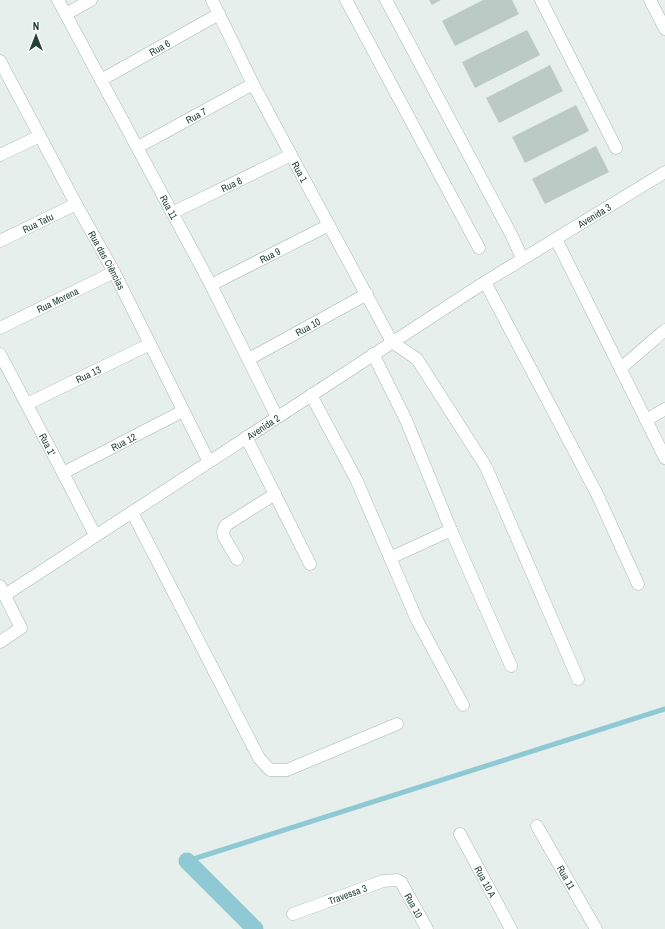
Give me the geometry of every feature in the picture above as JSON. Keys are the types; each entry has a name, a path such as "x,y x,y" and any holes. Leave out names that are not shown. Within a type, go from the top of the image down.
{"street":[{"name":"Rua 11","path":"58,0 211,285 277,417"},
{"path":"66,14 91,0"},
{"name":"Rua 1","path":"212,0 253,84 392,342"},
{"path":"346,0 479,248"},
{"path":"386,0 512,236 522,258"},
{"path":"541,0 616,148"},
{"path":"650,0 665,29"},
{"name":"Rua 6","path":"101,80 219,14"},
{"name":"Rua das Ciências","path":"1,65 114,272 209,462"},
{"name":"Rua 7","path":"138,147 253,84"},
{"path":"0,155 40,136"},
{"name":"Rua 8","path":"172,213 291,155"},
{"name":"Avenida 3","path":"522,258 556,239 665,172"},
{"name":"Rua Tatu","path":"0,241 76,204"},
{"name":"Rua 9","path":"211,285 328,225"},
{"path":"556,239 665,458"},
{"name":"Avenida 2","path":"2,591 132,512 522,258"},
{"name":"Rua Morena","path":"0,328 114,272"},
{"path":"485,282 597,494 638,584"},
{"name":"Rua 10","path":"249,359 367,294"},
{"path":"620,368 665,330"},
{"path":"392,342 417,359 486,467 578,679"},
{"name":"Rua 13","path":"27,404 150,344"},
{"name":"Rua 1'","path":"0,354 63,472 94,535"},
{"path":"373,354 406,420 451,530 511,666"},
{"path":"311,395 356,479 418,620 463,705"},
{"path":"646,420 665,409"},
{"name":"Rua 12","path":"63,472 183,412"},
{"path":"246,437 310,564"},
{"path":"237,559 224,537 223,531 226,525 275,494"},
{"path":"132,512 259,758 270,770 287,770 397,724"},
{"path":"390,558 451,530"},
{"path":"0,642 21,628 2,591"},
{"name":"Rua 11","path":"537,826 596,929"},
{"name":"Rua 10 A","path":"460,834 511,929"},
{"name":"Travessa 3","path":"293,914 383,882 397,880 401,882"},
{"name":"Rua 10","path":"401,882 427,929"}],"building":[{"path":"429,0 441,0 432,5"},
{"path":"483,0 512,0 519,14 455,46 442,21"},
{"path":"527,30 540,55 475,88 462,62"},
{"path":"550,65 563,91 499,123 486,98"},
{"path":"576,105 589,131 525,163 512,137"},
{"path":"596,146 609,172 545,204 532,179"}],"waterway":[{"path":"187,861 665,709"},
{"path":"187,861 255,929"}]}
